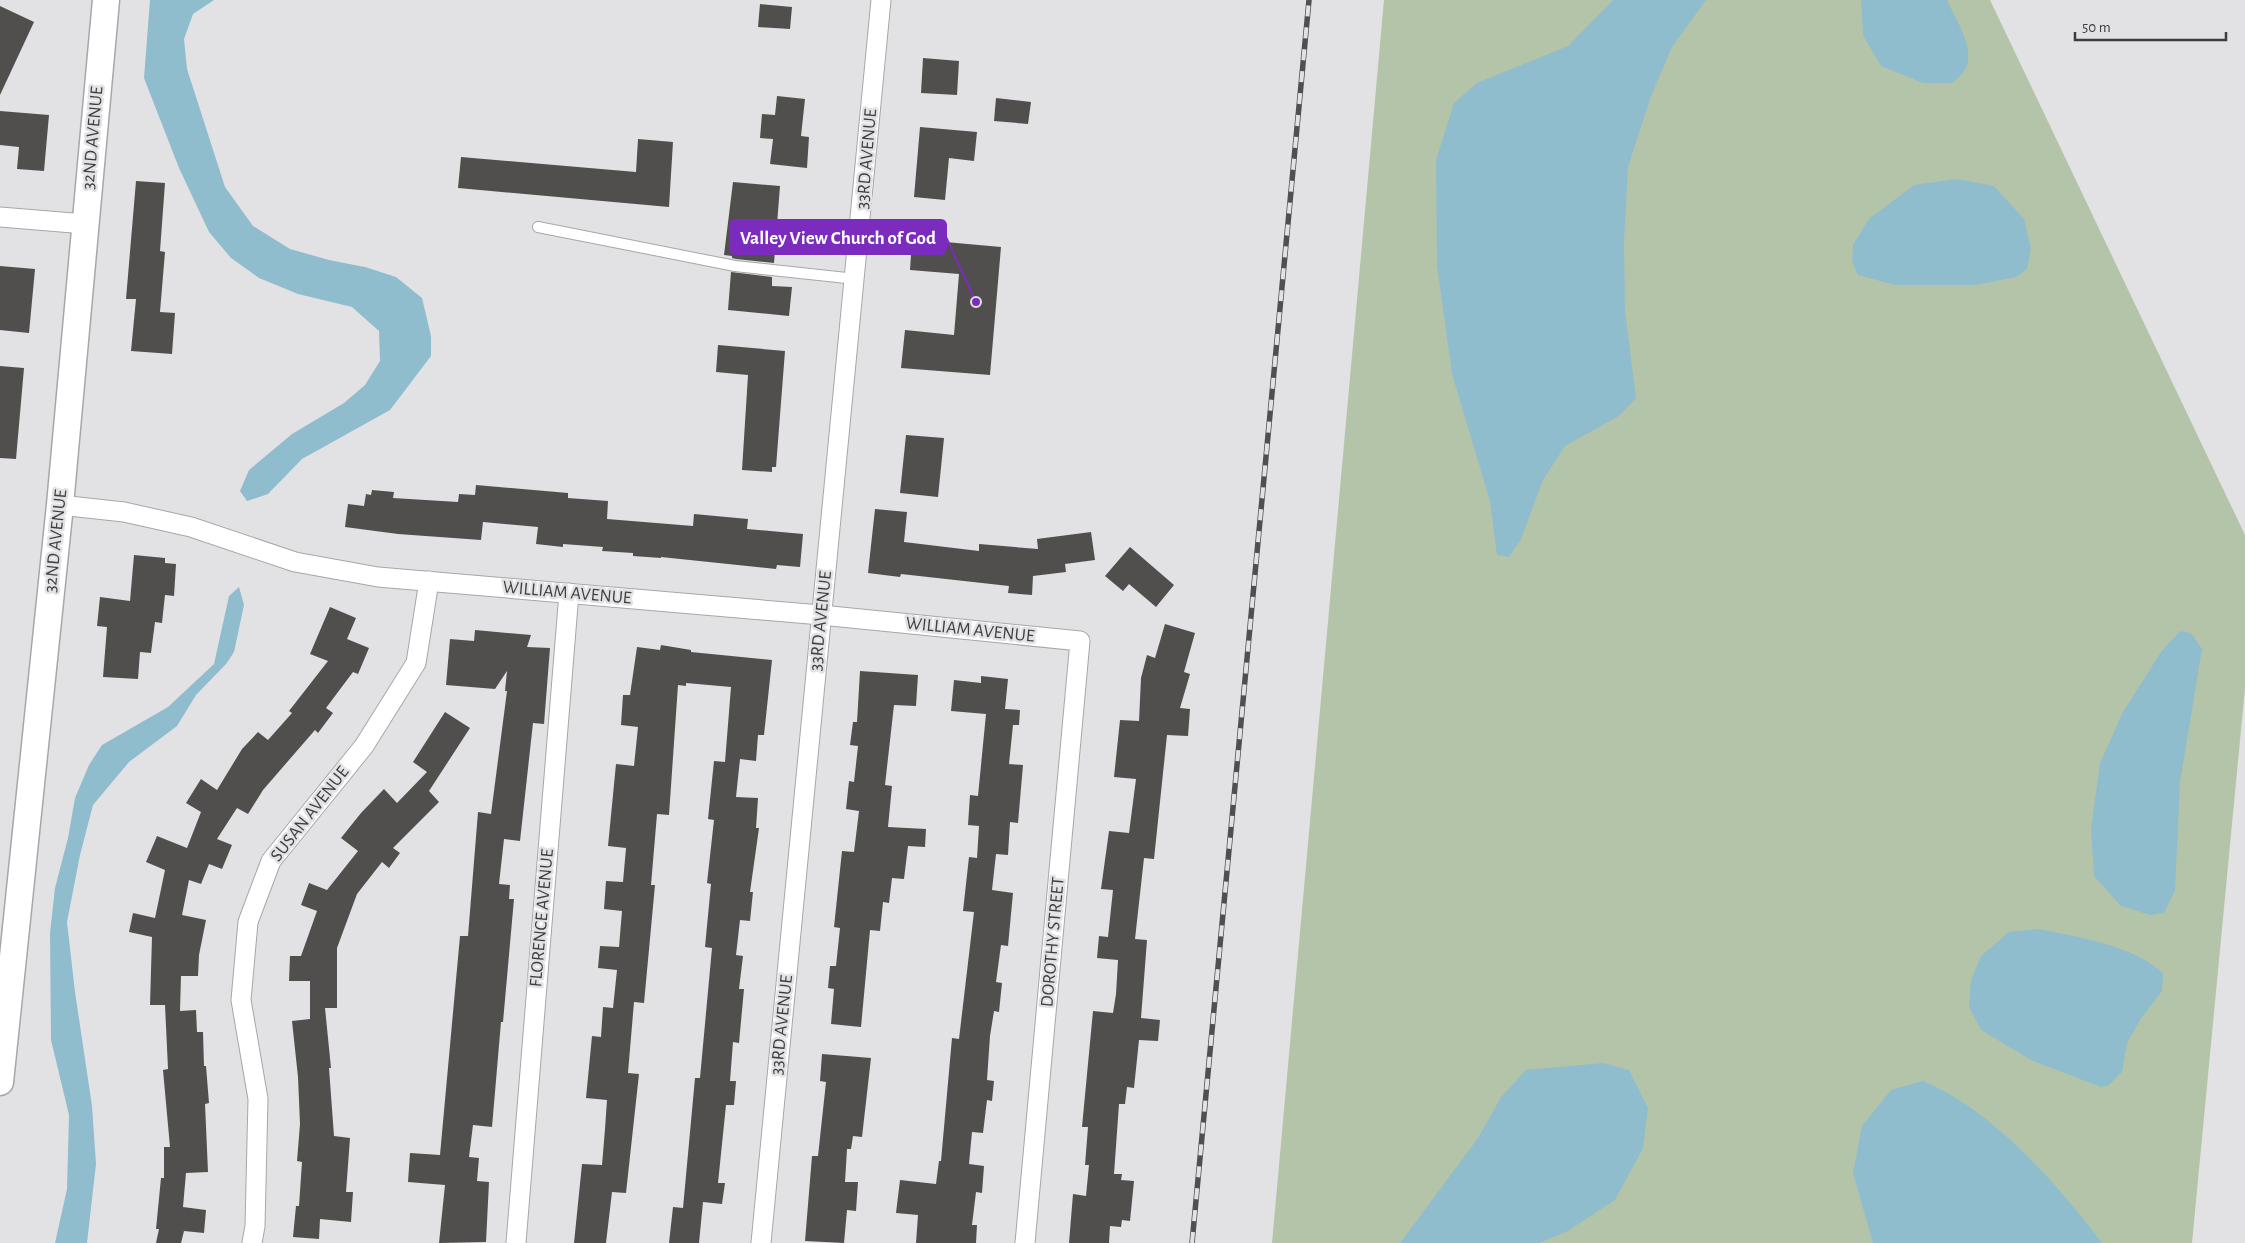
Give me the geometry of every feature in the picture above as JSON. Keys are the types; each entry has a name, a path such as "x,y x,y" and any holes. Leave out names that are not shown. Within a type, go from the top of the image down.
{"street":[{"name":"32ND AVENUE","path":"0,1082 60,505 106,0"},
{"name":"33RD AVENUE","path":"761,1243 821,615 856,279 881,0"},
{"path":"0,216 85,224"},
{"name":"WILLIAM AVENUE","path":"60,505 124,512 191,527 296,562 378,577 821,615 1080,641"},
{"name":"SUSAN AVENUE","path":"252,1243 255,1226 258,1099 241,1000 248,922 271,861 364,746 416,663 429,581"},
{"name":"FLORENCE AVENUE","path":"516,1243 569,593"},
{"name":"DOROTHY STREET","path":"1025,1243 1080,641"}],"lane":[{"path":"538,227 735,266 856,279"}],"green space":[{"path":"1384,0 1990,0 2245,535 2245,688 2192,1243 1272,1243"}],"water":[{"path":"150,0 214,0 193,14 184,39 187,69 225,187 253,226 290,249 329,260 365,267 396,277 422,298 431,336 431,356 390,410 302,459 268,494 247,501 240,491 249,470 292,434 344,403 365,385 380,361 379,331 352,307 298,294 259,278 231,258 209,232 179,168 144,78"},
{"path":"1613,0 1706,0 1672,47 1651,96 1628,167 1624,241 1625,312 1636,398 1619,416 1565,446 1543,480 1521,539 1509,557 1497,555 1490,501 1452,374 1437,265 1436,160 1454,103 1477,83 1568,46"},
{"path":"1861,0 1947,0 1967,45 1968,63 1963,73 1952,83 1923,83 1881,66 1863,35"},
{"path":"1957,179 1994,186 2024,219 2031,249 2027,269 2016,277 1975,285 1895,285 1858,275 1852,261 1853,245 1869,219 1914,185"},
{"path":"239,587 244,605 234,652 226,664 196,695 177,726 129,762 93,805 80,855 67,922 92,1106 96,1164 87,1243 55,1243 67,1189 69,1115 51,1040 50,933 55,888 68,838 75,798 89,765 102,745 168,707 214,664 229,596"},
{"path":"2180,631 2191,633 2202,649 2180,782 2175,890 2164,913 2150,915 2121,906 2094,876 2091,829 2100,763 2123,712 2161,652"},
{"path":"2038,929 2087,939 2121,949 2151,963 2163,973 2162,991 2142,1017 2127,1043 2122,1072 2109,1085 2101,1087 2031,1060 1981,1030 1969,1007 1971,980 1981,956 2009,932"},
{"path":"1603,1063 1629,1070 1648,1108 1643,1148 1615,1200 1566,1232 1539,1243 1400,1243 1478,1138 1501,1097 1526,1070"},
{"path":"1923,1081 1949,1094 1999,1130 2044,1173 2102,1243 1873,1243 1853,1173 1862,1126 1891,1090"}],"building":[{"path":"760,4 792,7 790,29 758,27"},
{"path":"0,6 34,22 0,95"},
{"path":"923,58 959,61 957,95 921,93"},
{"path":"777,96 805,99 801,136 809,137 807,168 770,164 773,139 760,138 762,114 775,115"},
{"path":"996,98 1031,102 1028,124 994,121"},
{"path":"0,111 49,115 44,171 17,169 19,147 0,145"},
{"path":"920,127 977,132 974,161 949,158 945,200 914,197"},
{"path":"638,139 673,142 669,207 458,188 461,157 636,172"},
{"path":"136,181 165,183 160,251 165,252 160,312 175,313 172,354 131,351 136,299 126,299"},
{"path":"733,182 780,186 774,263 736,259 732,258 732,256 724,255"},
{"path":"912,239 1001,247 990,375 901,368 905,330 954,335 959,274 910,270"},
{"path":"0,266 35,269 29,333 0,330"},
{"path":"731,272 772,277 772,286 792,287 789,316 728,310"},
{"path":"718,345 785,351 776,467 772,467 772,472 742,470 748,375 716,372"},
{"path":"0,366 24,368 16,459 0,458"},
{"path":"906,435 944,438 938,497 900,493"},
{"path":"476,485 568,493 568,498 608,501 607,519 693,526 694,514 748,519 747,529 803,534 800,567 777,565 776,569 661,557 633,556 633,553 602,551 603,547 563,544 563,547 536,544 538,527 483,522 481,540 398,534 345,527 348,504 364,506 366,494 371,495 372,490 394,492 393,498 458,502 459,494 475,495"},
{"path":"875,509 907,512 904,542 979,551 979,544 1038,549 1037,539 1091,532 1095,560 1065,564 1066,572 1033,576 1032,595 1008,593 1009,586 901,574 900,577 868,573"},
{"path":"1130,547 1174,585 1156,607 1129,584 1123,591 1105,576"},
{"path":"134,555 165,558 165,563 176,564 174,596 165,595 162,623 155,622 151,653 140,652 138,679 103,677 107,627 97,626 100,597 130,601"},
{"path":"330,607 356,618 347,639 369,648 358,674 353,672 326,708 333,713 318,733 315,730 263,790 248,814 237,808 217,839 232,845 222,869 209,864 201,884 189,880 182,915 206,920 199,955 198,976 181,976 180,1011 196,1010 197,1032 203,1032 204,1066 206,1066 209,1103 205,1104 208,1172 186,1173 183,1207 206,1210 204,1233 184,1231 181,1243 156,1243 159,1229 156,1229 161,1178 164,1178 164,1147 170,1147 163,1070 168,1069 165,1005 150,1005 152,937 129,932 133,913 155,918 165,870 146,862 157,836 187,848 201,812 186,803 201,779 217,790 242,749 258,732 268,740 292,713 289,711 328,661 310,654"},
{"path":"1165,624 1195,633 1184,672 1190,674 1180,708 1190,709 1188,736 1167,735 1154,859 1144,858 1135,939 1147,940 1141,1018 1160,1020 1158,1041 1139,1040 1134,1088 1127,1087 1125,1104 1119,1104 1114,1174 1122,1174 1121,1180 1134,1181 1130,1221 1122,1220 1121,1227 1110,1226 1109,1243 1069,1243 1073,1194 1086,1196 1089,1165 1085,1165 1088,1127 1082,1127 1093,1011 1113,1013 1116,994 1118,960 1097,958 1099,936 1108,937 1113,890 1101,889 1109,831 1129,833 1136,779 1114,777 1120,720 1139,721 1141,678 1147,655 1155,658"},
{"path":"475,630 531,635 527,647 550,648 544,724 533,723 520,841 504,839 499,884 510,885 509,899 514,899 492,1127 473,1125 469,1157 479,1158 477,1181 489,1182 486,1242 439,1243 445,1185 408,1182 410,1153 440,1155 460,936 468,936 478,812 491,814 507,691 505,691 507,671 495,689 446,685 450,639 474,641"},
{"path":"661,645 691,650 691,652 772,660 764,735 758,735 756,761 740,759 736,797 758,798 756,828 759,828 750,892 753,892 750,921 740,920 736,955 743,956 739,989 744,989 739,1043 733,1042 730,1081 736,1081 734,1105 726,1105 718,1183 725,1183 722,1204 703,1202 699,1243 669,1243 673,1207 683,1208 695,1078 700,1078 712,948 705,947 711,884 707,883 714,820 708,819 714,761 725,762 731,687 686,683 686,686 678,685 669,815 657,814 651,885 655,885 644,1003 634,1002 628,1073 639,1074 626,1193 612,1192 606,1243 574,1243 582,1164 602,1165 607,1100 586,1098 592,1036 601,1037 603,1007 613,1008 617,970 598,968 600,946 619,947 622,911 604,909 606,881 623,882 626,848 608,846 616,764 634,766 638,727 621,725 623,695 630,695 637,647 660,650"},
{"path":"860,671 918,675 916,706 894,705 885,785 892,786 888,827 926,829 925,847 908,846 904,879 892,878 889,903 883,902 880,931 870,930 861,1027 831,1024 834,989 828,988 830,966 836,966 840,928 834,927 842,851 854,852 859,811 846,809 849,781 854,782 858,746 850,745 853,722 857,722"},
{"path":"981,676 1008,679 1005,709 1020,710 1019,725 1013,725 1009,764 1023,765 1018,823 1010,822 1008,855 996,854 992,890 1013,893 1008,946 1001,945 996,982 1002,983 999,1012 994,1011 990,1036 987,1080 994,1081 992,1101 987,1100 983,1133 972,1132 969,1164 984,1166 982,1193 976,1192 972,1225 977,1225 976,1243 916,1243 918,1215 896,1213 900,1180 936,1184 939,1161 941,1161 952,1038 959,1039 974,912 963,911 969,857 977,858 979,826 968,825 970,795 978,796 986,714 951,711 954,680 981,683"},
{"path":"445,712 470,728 429,791 439,802 393,848 400,853 389,868 382,862 357,894 337,948 337,1008 325,1008 331,1068 329,1068 334,1136 350,1138 346,1192 353,1192 351,1222 320,1219 319,1239 293,1237 296,1206 299,1206 302,1162 297,1161 300,1124 298,1077 292,1021 310,1019 310,981 289,981 290,956 301,956 317,911 301,905 309,883 327,890 358,851 341,838 361,813 384,789 397,803 427,772 413,762"},
{"path":"822,1054 871,1058 862,1137 853,1136 851,1149 847,1149 845,1182 858,1182 856,1211 847,1210 844,1243 805,1241 812,1156 818,1156 826,1082 820,1081"}],"railway":[{"path":"1192,1243 1309,0"}],"place":[{"name":"Valley View Church of God","path":"976,302"}]}
